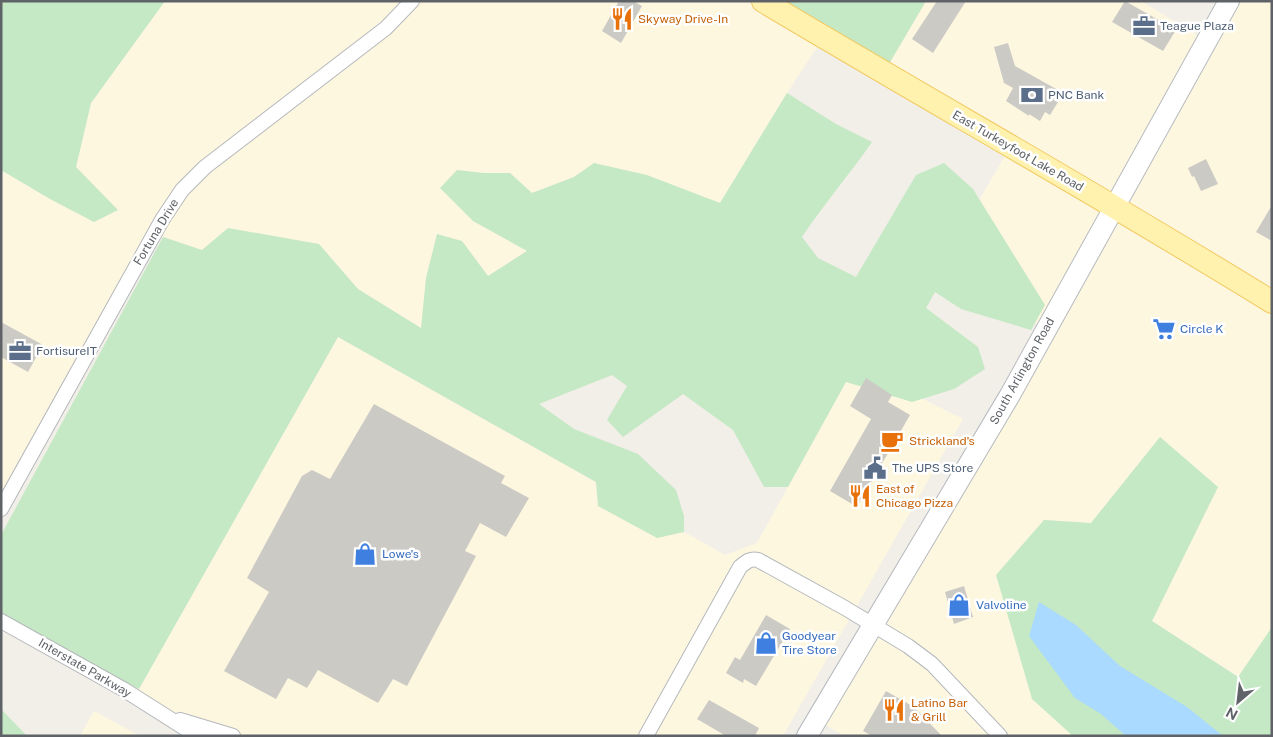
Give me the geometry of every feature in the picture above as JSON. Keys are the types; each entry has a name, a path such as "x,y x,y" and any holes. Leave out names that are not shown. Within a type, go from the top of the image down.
{"main road":[{"name":"East Turkeyfoot Lake Road","path":"763,1 1010,147 1116,207 1272,302"},
{"name":"South Arlington Road","path":"807,736 1010,395 1229,1"}],"street":[{"name":"Fortuna Drive","path":"1,509 162,220 182,190 205,167 386,28 412,1"},
{"path":"646,736 740,567 749,560 758,560 873,624 908,646 932,664 1000,736"},
{"name":"Interstate Parkway","path":"1,620 123,689 197,736"},
{"name":"Interstate Parkway","path":"168,716 233,736"}],"shaded area":[{"path":"165,1 763,1 824,37 787,93 720,203 594,163 574,177 532,193 510,173 484,173 473,221 528,250 488,276 462,241 426,278 422,329 358,289 318,244 202,251 154,233 1,510 1,170 94,222 117,210 76,167 91,103"},
{"path":"926,1 1141,1 1207,41 1229,1 1272,1 1272,627 1239,677 1152,621 1218,487 1160,437 1091,523 1044,520 1032,699 1073,736 840,736 841,734 817,720 1046,330 944,261 1010,147 884,72"},
{"path":"338,337 725,555 757,543 855,365 963,419 783,736 233,736 167,716 135,696"},
{"path":"94,711 140,736 80,736"}],"green space":[{"path":"1,1 165,1 91,103 76,167 118,210 94,222 1,170"},
{"path":"779,1 926,1 889,64"},
{"path":"787,93 836,124 872,142 802,237 818,258 856,277 916,175 944,163 973,189 1045,305 1031,330 961,309 935,292 926,308 978,347 985,369 954,389 912,402 846,382 788,487 764,487 733,430 683,394 623,437 607,420 627,386 612,375 539,404 574,429 638,454 676,490 684,516 684,532 657,538 598,506 596,482 338,337 139,689 95,668 1,614 1,535 163,237 202,250 228,228 319,244 358,289 421,328 426,278 437,234 462,241 488,276 527,251 473,221 440,188 457,170 510,173 532,193 574,177 594,163 647,175 720,203"},
{"path":"1160,437 1218,487 1152,621 1238,677 1272,627 1272,736 1073,736 1032,699 996,575 1044,520 1091,523"},
{"path":"1,709 27,736 1,736"}],"water":[{"path":"1039,602 1076,625 1120,666 1187,707 1223,736 1126,736 1101,714 1075,698 1029,636"}],"building":[{"name":"Skyway Drive-In","path":"619,1 633,1 642,6 621,43 602,31"},
{"path":"937,1 966,1 933,53 912,39"},
{"name":"Teague Plaza","path":"1125,1 1176,30 1163,51 1112,22"},
{"name":"PNC Bank","path":"1008,43 1015,66 1058,90 1053,99 1058,102 1050,115 1045,112 1040,121 1006,101 1013,88 1004,83 994,47"},
{"path":"1206,159 1218,184 1201,191 1188,168"},
{"path":"1272,205 1272,241 1256,232"},
{"name":"FortisureIT","path":"1,322 43,345 28,372 1,357"},
{"path":"866,378 892,395 888,402 910,415 857,507 830,491 871,419 850,406"},
{"name":"Lowe's","path":"374,404 505,476 501,483 529,498 506,537 480,523 465,551 476,556 407,686 393,679 378,703 318,670 307,688 288,678 276,699 224,671 269,592 247,578 302,476 312,470 330,479"},
{"name":"Valvoline","path":"964,586 973,617 954,624 945,592"},
{"name":"Goodyear Tire Store","path":"766,615 790,629 756,686 744,679 743,683 726,673 735,657 740,660"},
{"path":"886,691 914,707 942,736 872,736 863,731"},
{"path":"709,700 759,728 755,736 726,736 697,719"}],"place":[{"name":"Skyway Drive-In","path":"622,19"},
{"name":"Teague Plaza","path":"1144,26"},
{"name":"PNC Bank","path":"1032,95"},
{"name":"Circle K","path":"1164,329"},
{"name":"FortisureIT","path":"20,351"},
{"name":"Strickland's","path":"892,441"},
{"name":"The UPS Store","path":"875,468"},
{"name":"East of Chicago Pizza","path":"860,496"},
{"name":"Lowe's","path":"365,554"},
{"name":"Valvoline","path":"959,605"},
{"name":"Goodyear Tire Store","path":"766,643"},
{"name":"Latino Bar & Grill","path":"894,710"}]}
